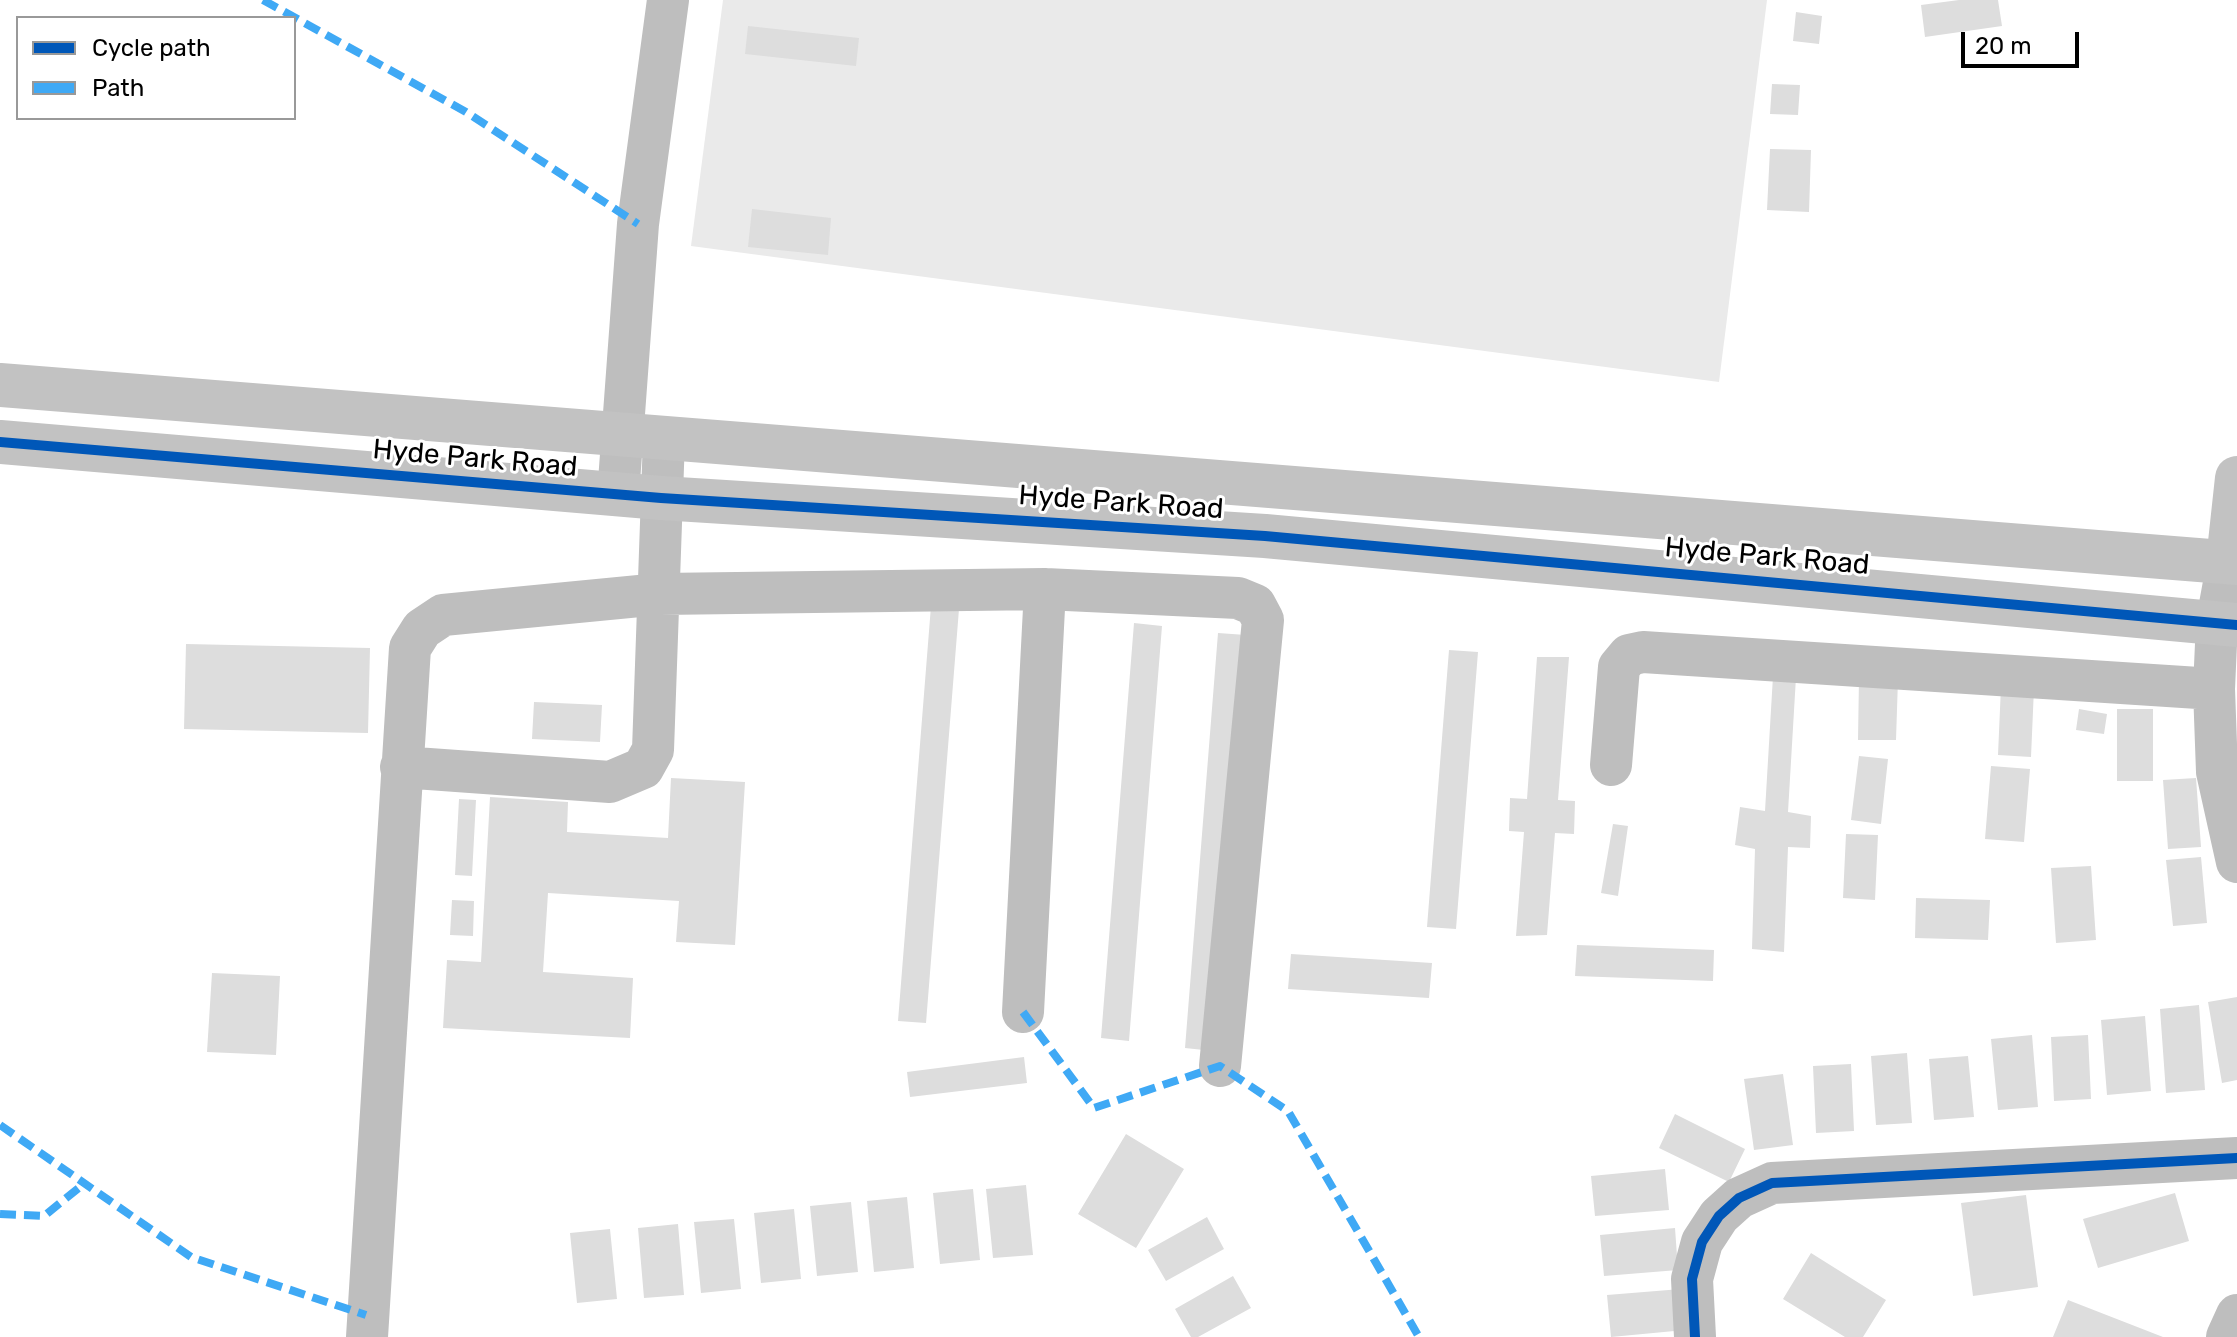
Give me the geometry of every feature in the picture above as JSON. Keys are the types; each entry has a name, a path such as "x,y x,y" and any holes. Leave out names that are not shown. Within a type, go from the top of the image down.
{"street":[{"path":"401,767 610,782 643,768 653,750 661,498 644,436 638,224 668,0"},
{"name":"Hyde Park Road","path":"0,385 2232,562"},
{"path":"618,495 644,436"},
{"name":"Hyde Park Road","path":"0,442 618,495 1265,536 2227,623"},
{"path":"2237,478 2227,623 2214,689 2217,772 2237,862"},
{"path":"1023,1012 1045,589"},
{"path":"367,1337 410,648 422,629 443,615 660,594 1045,589 1238,598 1255,605 1263,620 1220,1066"},
{"path":"1611,765 1619,667 1629,655 1643,652 2214,689"},
{"path":"1695,1337 1692,1279 1702,1242 1719,1216 1739,1198 1772,1183 2237,1158"},
{"path":"2227,1337 2237,1315"}],"shaded area":[{"path":"723,0 1767,0 1719,382 691,246"}],"building":[{"path":"1959,0 1998,0 2002,26 1925,37 1921,5"},
{"path":"1796,12 1822,16 1819,44 1793,41"},
{"path":"748,26 859,38 856,66 745,54"},
{"path":"1772,84 1800,85 1798,115 1770,114"},
{"path":"1770,149 1811,150 1809,212 1767,210"},
{"path":"752,209 831,218 828,255 748,247"},
{"path":"931,606 959,609 926,1023 898,1021"},
{"path":"1134,623 1162,626 1129,1041 1101,1038"},
{"path":"1218,633 1246,635 1213,1051 1185,1048"},
{"path":"186,644 370,648 368,733 184,729"},
{"path":"1449,650 1478,652 1456,929 1427,927"},
{"path":"1537,657 1569,657 1558,800 1575,801 1574,834 1555,833 1547,935 1516,936 1524,832 1509,831 1510,798 1527,799"},
{"path":"1773,676 1796,677 1788,812 1811,816 1810,848 1788,847 1784,952 1752,949 1755,849 1735,845 1740,807 1765,811"},
{"path":"1859,678 1898,679 1896,740 1858,740"},
{"path":"2001,686 2034,688 2031,757 1998,755"},
{"path":"534,702 602,705 600,742 532,739"},
{"path":"2079,709 2107,714 2104,734 2076,730"},
{"path":"2117,709 2153,709 2153,781 2117,781"},
{"path":"1859,756 1888,759 1881,824 1851,820"},
{"path":"1991,766 2030,769 2024,842 1985,839"},
{"path":"671,778 745,782 735,945 676,942 679,901 548,893 543,972 633,978 630,1038 443,1028 447,960 481,962 490,797 568,802 567,832 668,838"},
{"path":"2196,778 2201,847 2168,849 2163,780"},
{"path":"459,799 476,800 472,876 455,875"},
{"path":"1613,824 1628,826 1618,896 1601,893"},
{"path":"1846,834 1878,835 1875,900 1843,898"},
{"path":"2201,857 2207,923 2173,926 2166,860"},
{"path":"2091,866 2096,940 2056,943 2051,868"},
{"path":"1916,898 1990,900 1988,940 1915,938"},
{"path":"452,900 474,901 473,936 450,935"},
{"path":"1577,945 1714,950 1713,981 1575,976"},
{"path":"1291,954 1432,963 1429,998 1288,989"},
{"path":"212,973 280,976 276,1055 207,1052"},
{"path":"2237,997 2237,1080 2222,1083 2208,1002"},
{"path":"2199,1005 2205,1090 2166,1093 2160,1009"},
{"path":"2145,1016 2151,1091 2107,1095 2101,1020"},
{"path":"2032,1035 2038,1107 1998,1110 1991,1039"},
{"path":"2088,1035 2091,1099 2054,1101 2051,1037"},
{"path":"1907,1053 1912,1123 1876,1125 1871,1056"},
{"path":"1968,1056 1974,1117 1934,1120 1929,1059"},
{"path":"1024,1057 1027,1083 910,1097 907,1072"},
{"path":"1851,1064 1854,1131 1816,1133 1813,1066"},
{"path":"1783,1074 1793,1145 1754,1150 1744,1079"},
{"path":"1675,1114 1745,1149 1729,1182 1659,1148"},
{"path":"1126,1134 1184,1169 1136,1248 1078,1214"},
{"path":"1665,1169 1669,1210 1595,1216 1591,1176"},
{"path":"1026,1185 1033,1255 993,1258 986,1189"},
{"path":"973,1189 980,1260 940,1264 933,1193"},
{"path":"2175,1193 2189,1241 2098,1268 2083,1219"},
{"path":"2026,1195 2038,1287 1973,1296 1961,1203"},
{"path":"907,1197 914,1268 874,1272 867,1201"},
{"path":"851,1202 858,1272 817,1276 810,1206"},
{"path":"794,1209 801,1279 761,1283 754,1213"},
{"path":"1207,1217 1224,1249 1166,1281 1148,1250"},
{"path":"734,1219 741,1289 701,1293 694,1222"},
{"path":"678,1224 684,1295 644,1298 638,1228"},
{"path":"1675,1228 1678,1270 1604,1276 1600,1235"},
{"path":"610,1229 617,1299 577,1303 570,1233"},
{"path":"1811,1253 1886,1300 1863,1337 1845,1337 1783,1299"},
{"path":"1233,1276 1251,1308 1198,1337 1191,1337 1175,1309"},
{"path":"1681,1289 1685,1330 1611,1337 1607,1295"},
{"path":"2068,1300 2163,1337 2053,1337"}],"marked path":[{"path":"263,0 292,16"},
{"path":"296,18 466,112 638,224"},
{"path":"1023,1012 1094,1108 1220,1066 1288,1111 1419,1337"},
{"path":"0,1125 191,1257 366,1315"},
{"path":"0,1214 44,1216 85,1183"}],"cycle path":[{"path":"0,442 661,498 1265,536 2237,625"},
{"path":"1695,1337 1692,1279 1702,1242 1719,1216 1739,1198 1772,1183 2237,1158"}]}
